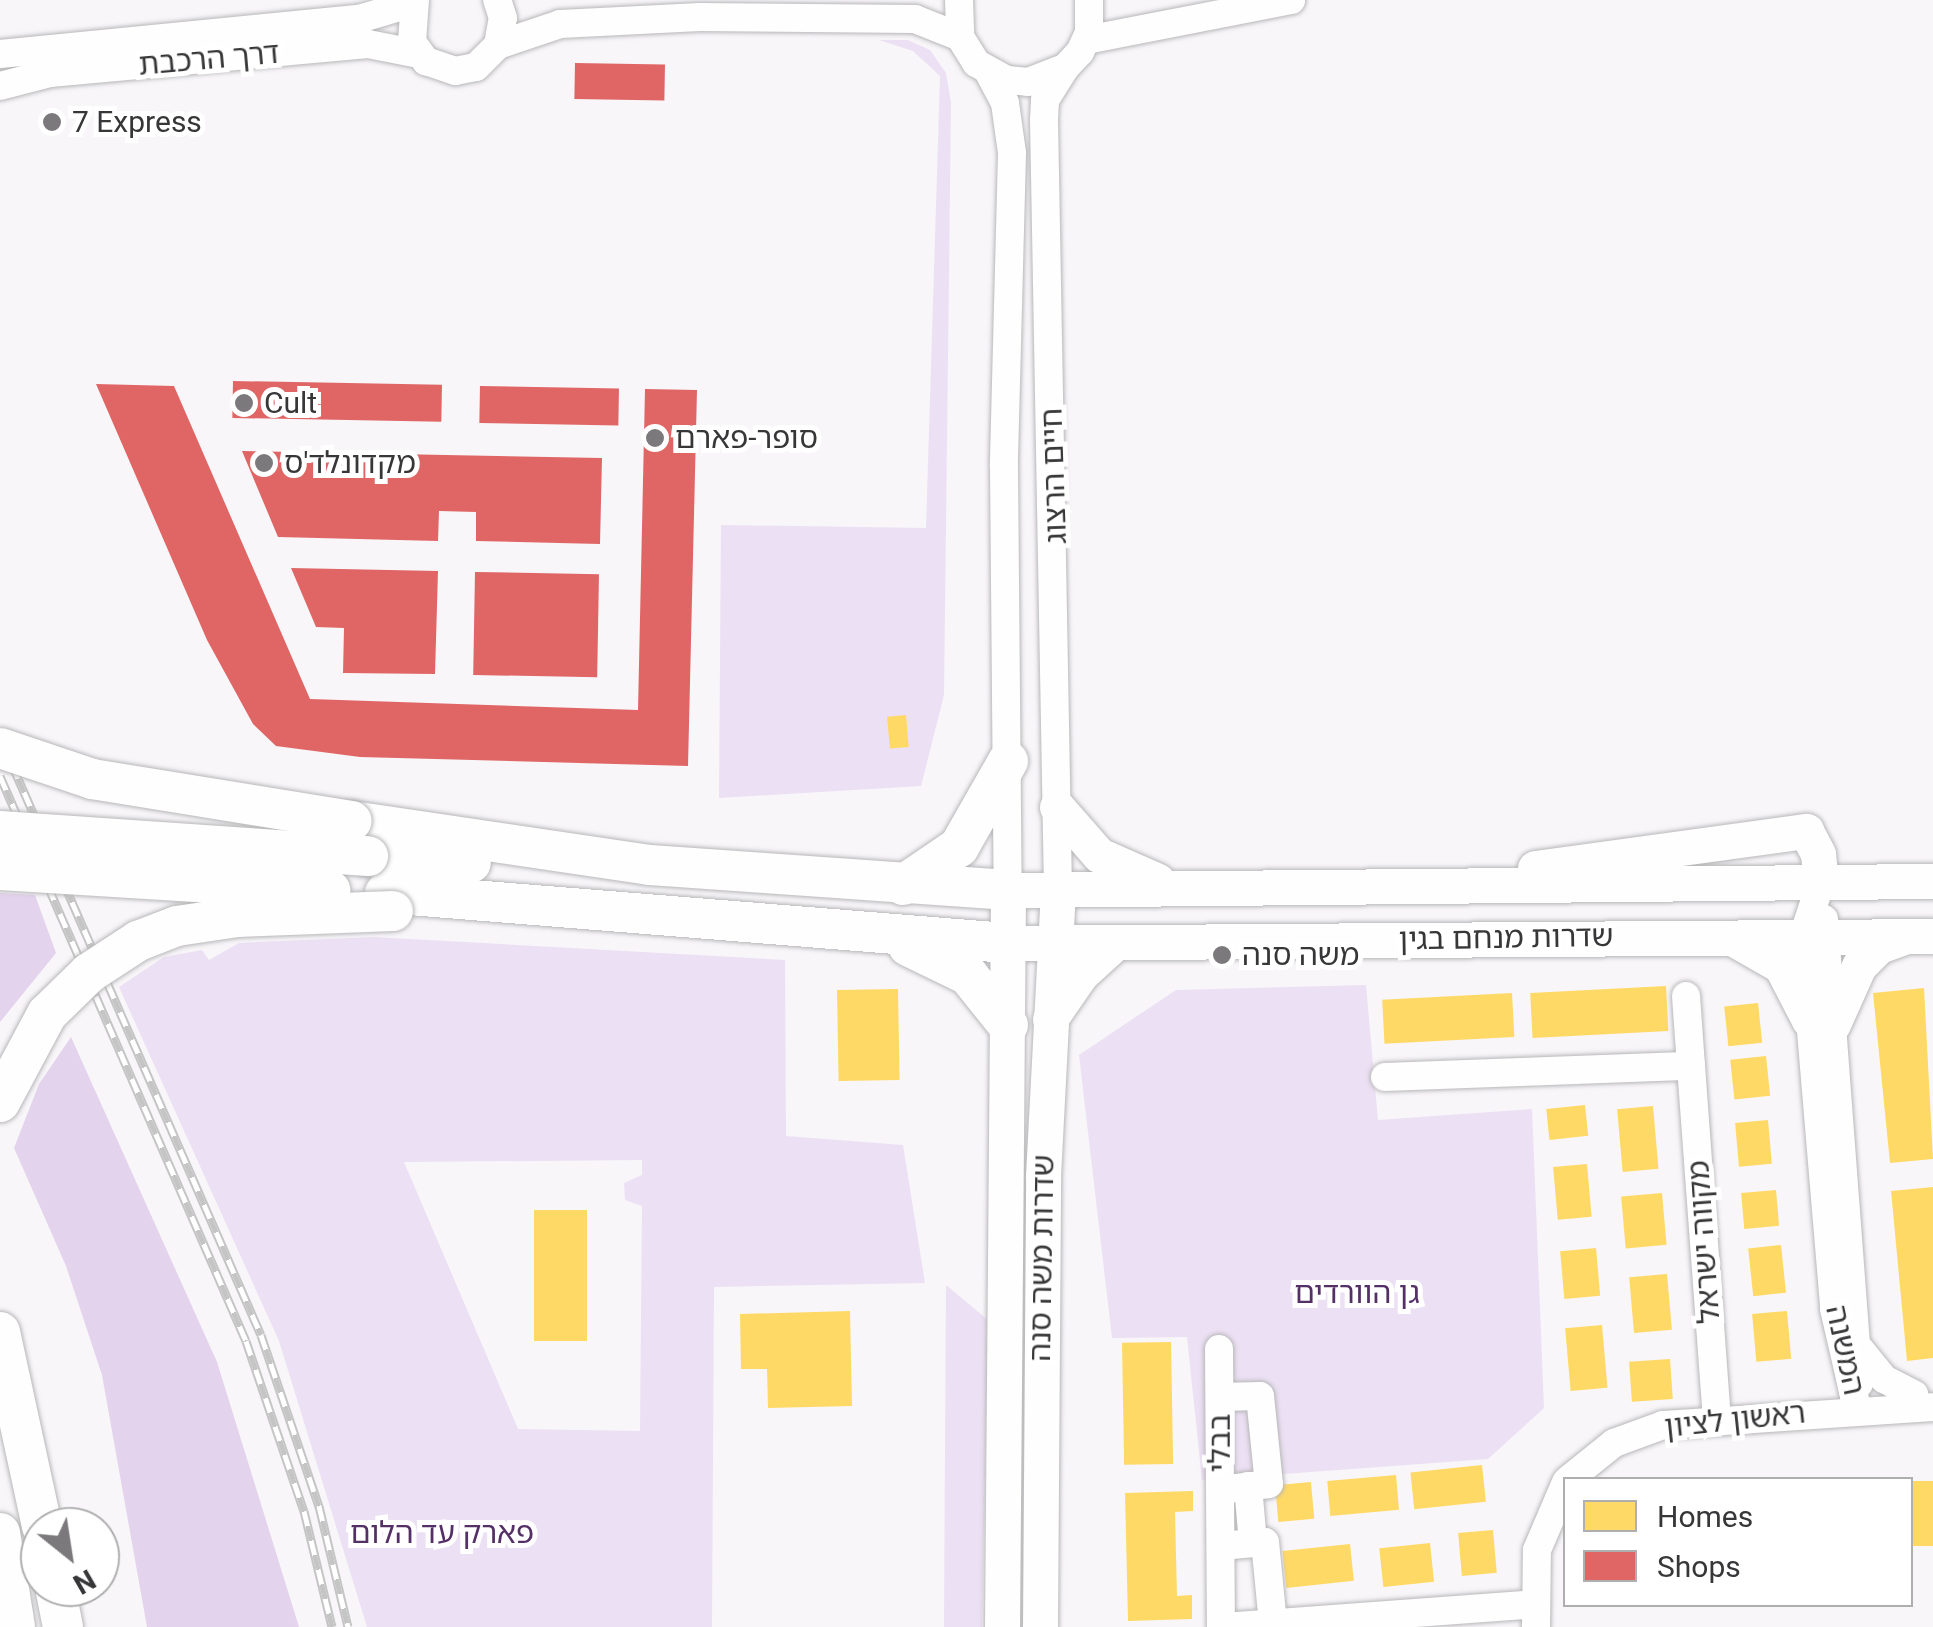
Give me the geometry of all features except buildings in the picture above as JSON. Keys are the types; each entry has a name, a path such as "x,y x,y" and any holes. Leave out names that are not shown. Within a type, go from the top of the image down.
{"highway":[{"path":"0,748 92,779 360,838"},
{"path":"903,885 959,847 1008,760"},
{"path":"0,832 360,838 650,865 1008,890"},
{"path":"0,870 389,902 619,910 1008,943"},
{"path":"0,1102 47,1014 89,973 138,941 177,926 389,902"},
{"path":"867,929 955,966 1028,1024"},
{"path":"0,1332 38,1507"},
{"path":"0,1534 15,1627"}],"main road":[{"path":"1056,807 1099,855 1178,889"},
{"path":"1446,885 1796,830 1806,831 1813,842 1821,882"},
{"name":"שדרות מנחם בגין","path":"1008,890 1933,881"},
{"name":"שדרות משה סנה","path":"1008,890 1008,943 1028,1024 1040,1627"},
{"name":"שדרות משה סנה","path":"1002,1627 1028,1024 1056,943 1058,890"},
{"path":"1719,935 1781,966 1821,1022 1859,966 1879,946 1920,936"},
{"name":"שדרות מנחם בגין","path":"1008,943 1920,936"},
{"path":"1028,1024 1114,944"}],"street":[{"path":"497,0 503,18 498,45 560,24 700,16 914,20 960,36 958,0"},
{"path":"1089,0 1086,40 1292,0"},
{"path":"414,2 408,29 419,54"},
{"name":"דרך הרכבת","path":"0,54 359,19 414,2"},
{"name":"חיים הרצוג","path":"960,36 988,72 1005,103 1012,152 1005,253 1008,890"},
{"name":"חיים הרצוג","path":"1058,890 1044,120 1045,100 1086,40"},
{"name":"דרך הרכבת","path":"0,86 50,73 368,44 419,54 455,72 476,67 498,45"},
{"path":"988,72 1028,82 1066,68"},
{"name":"המשנה","path":"1821,882 1814,936 1857,1408"},
{"name":"מקווה ישראל","path":"1686,996 1717,1419"},
{"path":"1385,1077 1691,1066"},
{"name":"בבלי","path":"1220,1350 1220,1397 1234,1488 1253,1543 1265,1542 1273,1623"},
{"path":"1796,1412 1826,1389 1851,1355 1884,1379 1927,1398"},
{"name":"בבלי","path":"1220,1397 1260,1396 1269,1484 1234,1488"},
{"name":"ראשון לציון","path":"1570,1477 1590,1458 1638,1432 1717,1419 1927,1398"},
{"path":"1222,1627 1535,1616 1540,1534 1563,1487"},
{"name":"בבלי","path":"1222,1627 1221,1546 1234,1488"},
{"path":"1221,1546 1253,1543"}],"green space":[{"path":"879,40 908,40 930,50 946,73 951,103 944,695 921,786 719,798 721,525 926,528 940,76 913,51"},
{"name":"פארק עד הלום","path":"374,937 785,960 786,1136 903,1145 925,1283 714,1287 712,1627 367,1627 279,1341 119,987 164,957 202,950 209,960 239,943","holes":["642,1160 642,1175 624,1183 625,1200 642,1206 640,1431 518,1429 404,1162"]},
{"name":"גן הוורדים","path":"1366,985 1378,1120 1532,1109 1544,1408 1488,1459 1202,1480 1187,1337 1112,1338 1079,1055 1176,990"},
{"path":"946,1285 988,1320 982,1627 944,1627"}],"shaded area":[{"path":"0,893 35,895 56,953 0,1022"},
{"path":"71,1037 217,1362 299,1627 147,1627 102,1375 66,1266 14,1148 39,1084"}],"railway":[{"path":"0,737 261,1335 319,1506 348,1627"},
{"path":"0,776 246,1341 304,1511 332,1627"}],"place":[{"name":"7 Express","path":"52,122"},
{"name":"Cult","path":"244,403"},
{"name":"סופר-פארם","path":"655,438"},
{"name":"מקדונלד'ס","path":"264,463"},
{"name":"משה סנה","path":"1222,955"}]}
